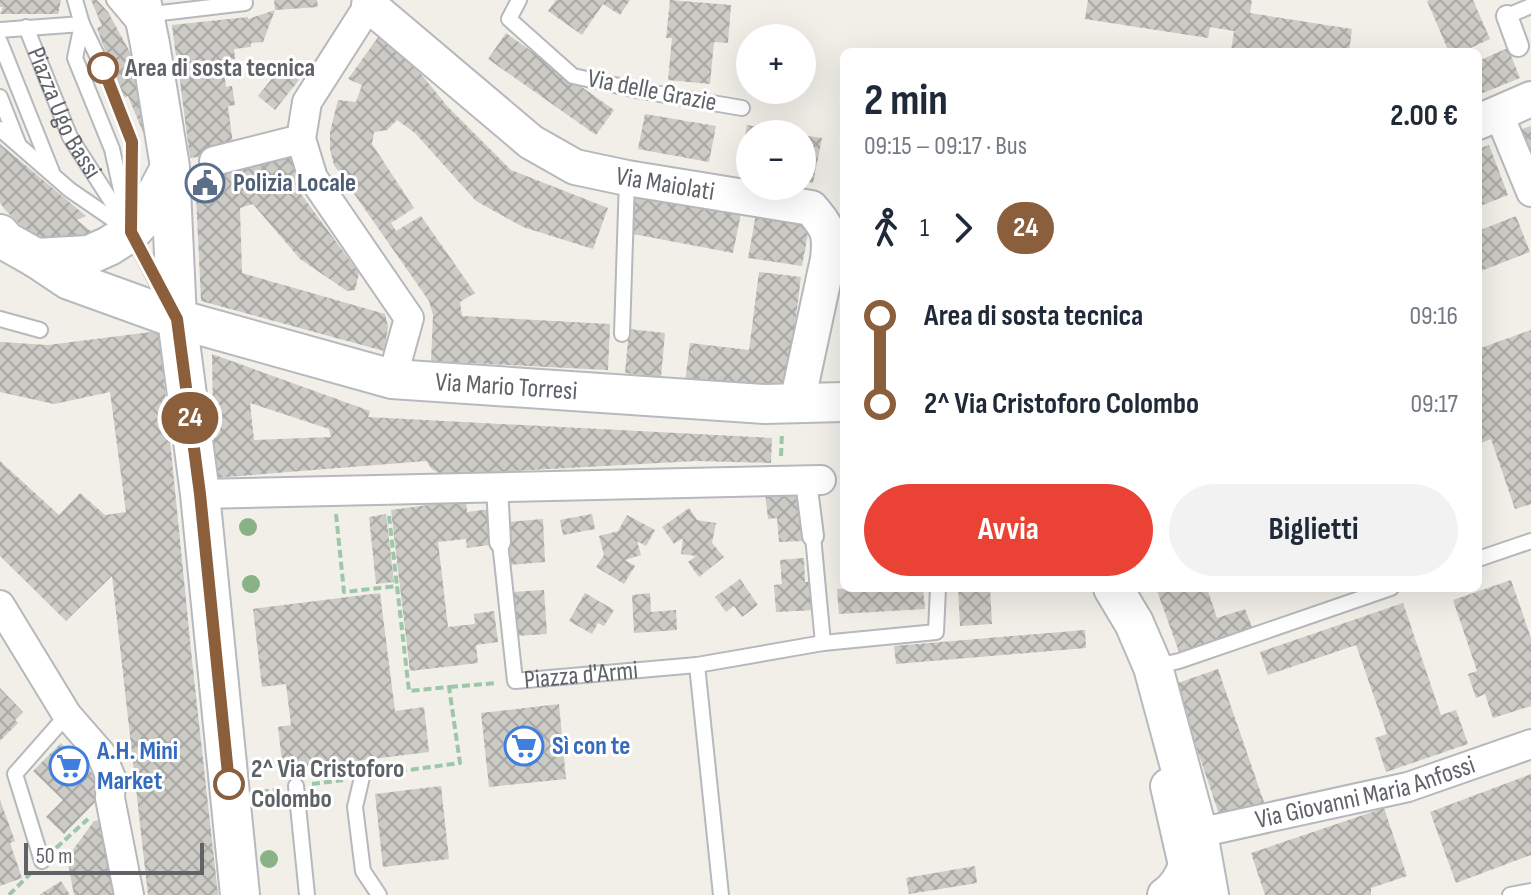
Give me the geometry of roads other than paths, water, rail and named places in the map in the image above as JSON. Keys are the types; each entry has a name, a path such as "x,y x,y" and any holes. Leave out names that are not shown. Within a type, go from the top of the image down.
{"main road":[{"path":"137,15 170,167 177,319 200,494 240,895"},
{"path":"36,258 89,255 131,232 143,219 170,167"},
{"path":"0,234 6,241 69,280 177,319"},
{"name":"Via Mario Torresi","path":"177,319 392,379 633,396 790,404 840,402"},
{"path":"1115,592 1134,623 1153,667 1198,833 1209,895"}],"street":[{"path":"370,2 307,102 301,139 313,178 409,318 392,379"},
{"name":"Via Maiolati","path":"370,2 531,142 575,167 811,208 826,225 830,244 790,404"},
{"path":"1507,16 1518,46"},
{"path":"1531,99 1488,117 1531,192"},
{"path":"214,161 301,139"},
{"path":"200,494 802,481 813,536"},
{"name":"Piazza d'Armi","path":"497,486 500,542"},
{"path":"0,605 67,715 101,754 111,778 110,798 129,895"},
{"path":"1165,895 1182,878 1186,865 1160,754 1171,733"},
{"name":"Via Giovanni Maria Anfossi","path":"1198,833 1408,787 1531,744"}],"lane":[{"name":"Piazza Ugo Bassi","path":"75,0 82,24 132,142 120,194"},
{"name":"Via delle Grazie","path":"519,0 509,19 573,76 742,108"},
{"path":"137,15 245,3"},
{"path":"1507,16 1531,6"},
{"name":"Piazza Ugo Bassi","path":"0,30 82,24"},
{"name":"Piazza Ugo Bassi","path":"82,24 75,58 112,149 131,232 177,319"},
{"name":"Piazza Ugo Bassi","path":"26,27 70,137 120,194 131,232"},
{"name":"Piazza Ugo Bassi","path":"0,42 54,176"},
{"name":"Piazza Ugo Bassi","path":"0,97 20,147"},
{"name":"Piazza Ugo Bassi","path":"0,129 70,190 131,232"},
{"name":"Piazza Ugo Bassi","path":"70,190 120,194 170,167"},
{"path":"622,334 627,178"},
{"path":"0,319 40,330"},
{"path":"813,536 823,643"},
{"path":"1482,558 1531,541"},
{"name":"Piazza d'Armi","path":"500,542 515,681 697,665 823,643 936,632 938,592"},
{"path":"1153,667 1179,661 1379,592"},
{"path":"697,665 721,895"},
{"path":"42,861 15,774 67,715"},
{"path":"362,777 355,807 363,871 379,895"},
{"path":"296,786 307,895"},
{"path":"1510,895 1531,891"}],"place":[{"name":"Area di sosta tecnica","path":"103,68"},
{"name":"Polizia Locale","path":"205,183"},
{"name":"Sì con te","path":"524,746"},
{"name":"A.H. Mini Market","path":"69,766"},
{"name":"2^ Via Cristoforo Colombo","path":"229,784"}]}
